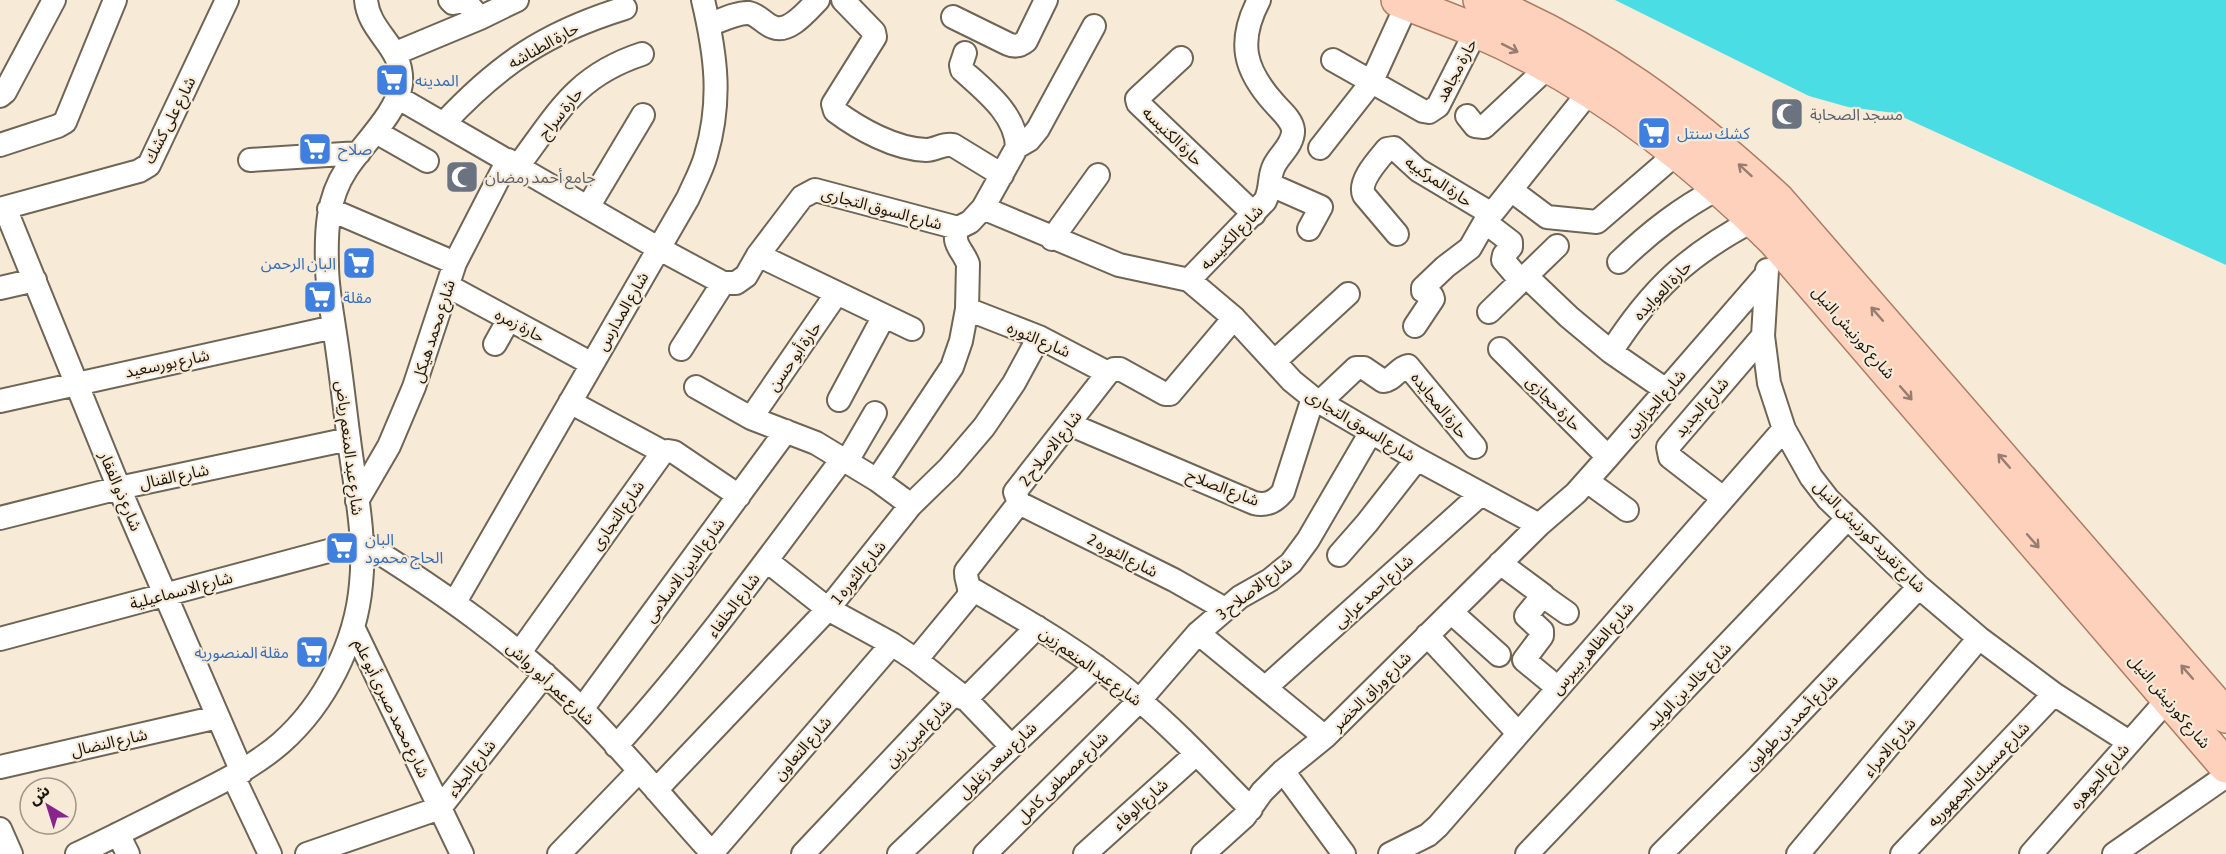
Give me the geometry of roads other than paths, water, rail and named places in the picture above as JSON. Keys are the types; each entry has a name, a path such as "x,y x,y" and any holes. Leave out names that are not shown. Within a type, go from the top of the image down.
{"main road":[{"name":"شارع كورنيش النيل","path":"1403,2 1478,15 1572,45 1645,89 1713,141 1778,200 2226,716"},
{"name":"شارع كورنيش النيل","path":"1478,15 1548,67 1589,92 1677,153 1764,230 2226,766"}],"street":[{"path":"0,96 5,92 54,0"},
{"path":"0,145 64,122 115,0"},
{"name":"شارع على كشك","path":"3,208 139,171 149,165 227,0"},
{"path":"450,0 453,3 465,2 480,18"},
{"path":"396,53 517,0"},
{"name":"شارع المدارس","path":"455,602 688,198 705,157 715,113 716,69 703,0"},
{"path":"709,25 743,14 750,14 774,28 783,28 806,13 818,0"},
{"path":"843,0 874,32 875,37 833,104 835,111 859,126 908,148 927,150 947,144 953,145 1002,175"},
{"path":"953,17 1014,47 1021,46 1026,41 1045,0"},
{"name":"شارع الكنيسه","path":"1189,280 1265,201 1272,185 1272,170 1291,140 1293,129 1289,120 1256,79 1248,58 1245,44 1246,31 1259,0"},
{"path":"1320,148 1371,83 1403,2"},
{"name":"شارع عبد المنعم رياض","path":"77,854 238,774 282,742 313,708 337,670 353,627 361,585 362,542 327,268 329,209 341,179 376,132 401,86 396,53 360,3"},
{"name":"حارة الطناشه","path":"444,123 482,84 525,51 574,26 625,8"},
{"name":"حارة مجاهد","path":"1371,83 1423,111 1433,111 1438,106 1478,15"},
{"path":"1017,147 1029,140 1038,129 1094,27"},
{"path":"965,52 962,70 991,94 1017,136 1017,147 983,208"},
{"name":"حارة سراج","path":"513,163 568,98 583,84 601,71 642,54"},
{"name":"حارة الكنيسه","path":"1181,58 1137,99 1138,103 1254,214"},
{"path":"1332,60 1371,83"},
{"path":"1467,116 1475,126 1484,127 1548,67"},
{"name":"حارة المركبيه","path":"1415,326 1433,299 1423,291 1423,288 1470,248 1487,218 1589,92"},
{"path":"397,97 723,284 681,349"},
{"path":"588,207 643,115"},
{"path":"376,132 427,161"},
{"name":"حارة المركبيه","path":"1397,234 1364,195 1362,189 1364,182 1390,148 1394,148 1418,170 1487,218"},
{"path":"250,160 359,153"},
{"path":"1511,190 1551,218 1598,222 1677,153"},
{"name":"شارع محمد هيكل","path":"357,501 389,446 414,387 455,263 513,163"},
{"path":"1052,239 1098,175"},
{"path":"1272,185 1321,207 1309,229"},
{"path":"1619,262 1650,233 1675,214 1719,188"},
{"name":"شارع السوق التجارى","path":"723,284 729,285 742,280 802,197 815,190 958,228 966,226 983,208 1119,266 1189,280 1234,318 1292,381 1317,400 1417,459 1539,525"},
{"name":"شارع ذو الفقار","path":"3,208 35,280 164,595 218,717 270,854"},
{"path":"329,209 455,263"},
{"path":"1487,218 1511,242 1511,247 1503,260 1611,352 1666,390"},
{"path":"877,480 952,367 961,341 967,309 968,264 966,257 956,245 958,228"},
{"name":"شارع تفريد كورنيش النيل","path":"1764,230 1766,275 1763,336 1769,383 1784,429 1811,477 1828,499 1918,587 1978,638 2054,694 2129,742"},
{"name":"حارة العوايده","path":"1611,352 1635,315 1672,274 1697,254 1725,235 1764,230"},
{"path":"1490,312 1557,246"},
{"path":"758,255 912,329"},
{"name":"شارع الجزارين","path":"1539,525 1576,494 1766,275"},
{"path":"0,288 35,280"},
{"name":"حارة زمره","path":"448,286 592,364"},
{"name":"حارة أبو حسن","path":"751,418 837,293"},
{"path":"1275,361 1348,294"},
{"name":"شارع الثوره","path":"967,309 1040,337 1108,373"},
{"path":"839,400 884,316"},
{"path":"1108,373 1114,369 1120,369 1165,394 1170,394 1234,318"},
{"path":"495,344 508,319"},
{"name":"شارع بورسعيد","path":"0,401 334,327"},
{"name":"شارع الجديد","path":"1723,498 1670,457 1668,447 1763,336"},
{"name":"شارع الثوره 1","path":"656,790 828,609 911,506 984,428 1014,383 1040,337"},
{"name":"حارة حجازى","path":"1500,349 1608,457"},
{"name":"حارة المجايده","path":"1317,400 1356,368 1361,367 1383,381 1391,379 1405,366 1408,366 1475,447"},
{"name":"شارع الاصلاح 2","path":"916,660 968,597 970,588 965,575 968,567 1019,503 1015,492 1108,373"},
{"path":"696,387 751,418 816,443 877,480 911,506"},
{"name":"شارع الصلاح","path":"1069,424 1254,503 1267,504 1283,492 1317,400"},
{"path":"570,402 663,452 674,452 739,495"},
{"name":"شارع الخلفاء","path":"616,746 669,687 719,625 845,460 875,413"},
{"name":"شارع الظاهر بيبرس","path":"1390,854 1428,835 1784,429"},
{"name":"شارع الدين الاسلامى","path":"582,710 786,431"},
{"name":"شارع الاصلاح 3","path":"1140,700 1198,633 1240,597 1270,580 1291,563 1308,540 1371,432"},
{"name":"شارع القنال","path":"0,518 119,488 349,440"},
{"name":"شارع التجارى","path":"520,652 663,452"},
{"path":"1339,555 1367,524 1417,459"},
{"path":"1587,481 1627,510"},
{"name":"شارع احمد عرابى","path":"1265,688 1481,494"},
{"name":"شارع الثوره 2","path":"1019,503 1174,580 1225,609"},
{"name":"شارع خالد بن الوليد","path":"1527,854 1848,518"},
{"name":"شارع وراق الخضر","path":"1203,854 1251,809 1262,792 1283,771 1325,737 1539,525"},
{"name":"شارع عمر أبو رواش","path":"362,542 455,602 545,674 639,771 708,852"},
{"name":"شارع الاسماعيلية","path":"0,639 362,542"},
{"path":"766,561 828,609 892,644 916,660 965,698 1011,746"},
{"path":"1500,564 1567,613"},
{"name":"شارع أحمد بن طولون","path":"1661,854 1755,760 1918,587"},
{"name":"شارع عبد المنعم زين","path":"970,588 1038,627 1096,666 1140,700 1251,809"},
{"path":"1543,596 1526,615 1527,619 1543,633 1524,660 1558,688"},
{"path":"1451,612 1499,655"},
{"name":"شارع محمد صبرى أبو علم","path":"353,627 462,854"},
{"name":"شارع امين زين","path":"804,854 951,697 955,695 965,698 1038,627"},
{"path":"1198,633 1325,737"},
{"path":"1428,635 1518,734"},
{"name":"شارع الامراء","path":"1798,854 1978,638"},
{"name":"شارع التعاون","path":"708,852 892,644"},
{"name":"شارع سعد زغلول","path":"899,854 1096,666"},
{"name":"شارع الجلاء","path":"307,854 440,808 545,674"},
{"name":"شارع مسبك الجمهوريه","path":"1902,854 2054,694"},
{"name":"شارع الجوهره","path":"2031,854 2168,699"},
{"name":"شارع مصطفى كامل","path":"985,854 1140,700"},
{"name":"شارع النضال","path":"0,767 218,717"},
{"name":"شارع الوفاء","path":"1085,854 1196,754"},
{"path":"559,854 639,771"},
{"path":"1283,771 1344,854"},
{"path":"2114,854 2226,776"},
{"path":"0,829 11,854"},
{"path":"118,834 129,854"}],"water":[{"path":"1615,0 2226,0 2226,265 1894,113 1848,107 1809,96"}],"place":[{"name":"المدينه","path":"392,80"},
{"name":"مسجد الصحابة","path":"1787,114"},
{"name":"كشك سنتل","path":"1654,133"},
{"name":"صلاح","path":"315,149"},
{"name":"جامع أحمد رمضان","path":"462,177"},
{"name":"البان الرحمن","path":"359,263"},
{"name":"مقلة","path":"320,297"},
{"name":"البان الحاج محمود","path":"342,548"},
{"name":"مقلة المنصوريه","path":"312,652"}]}
